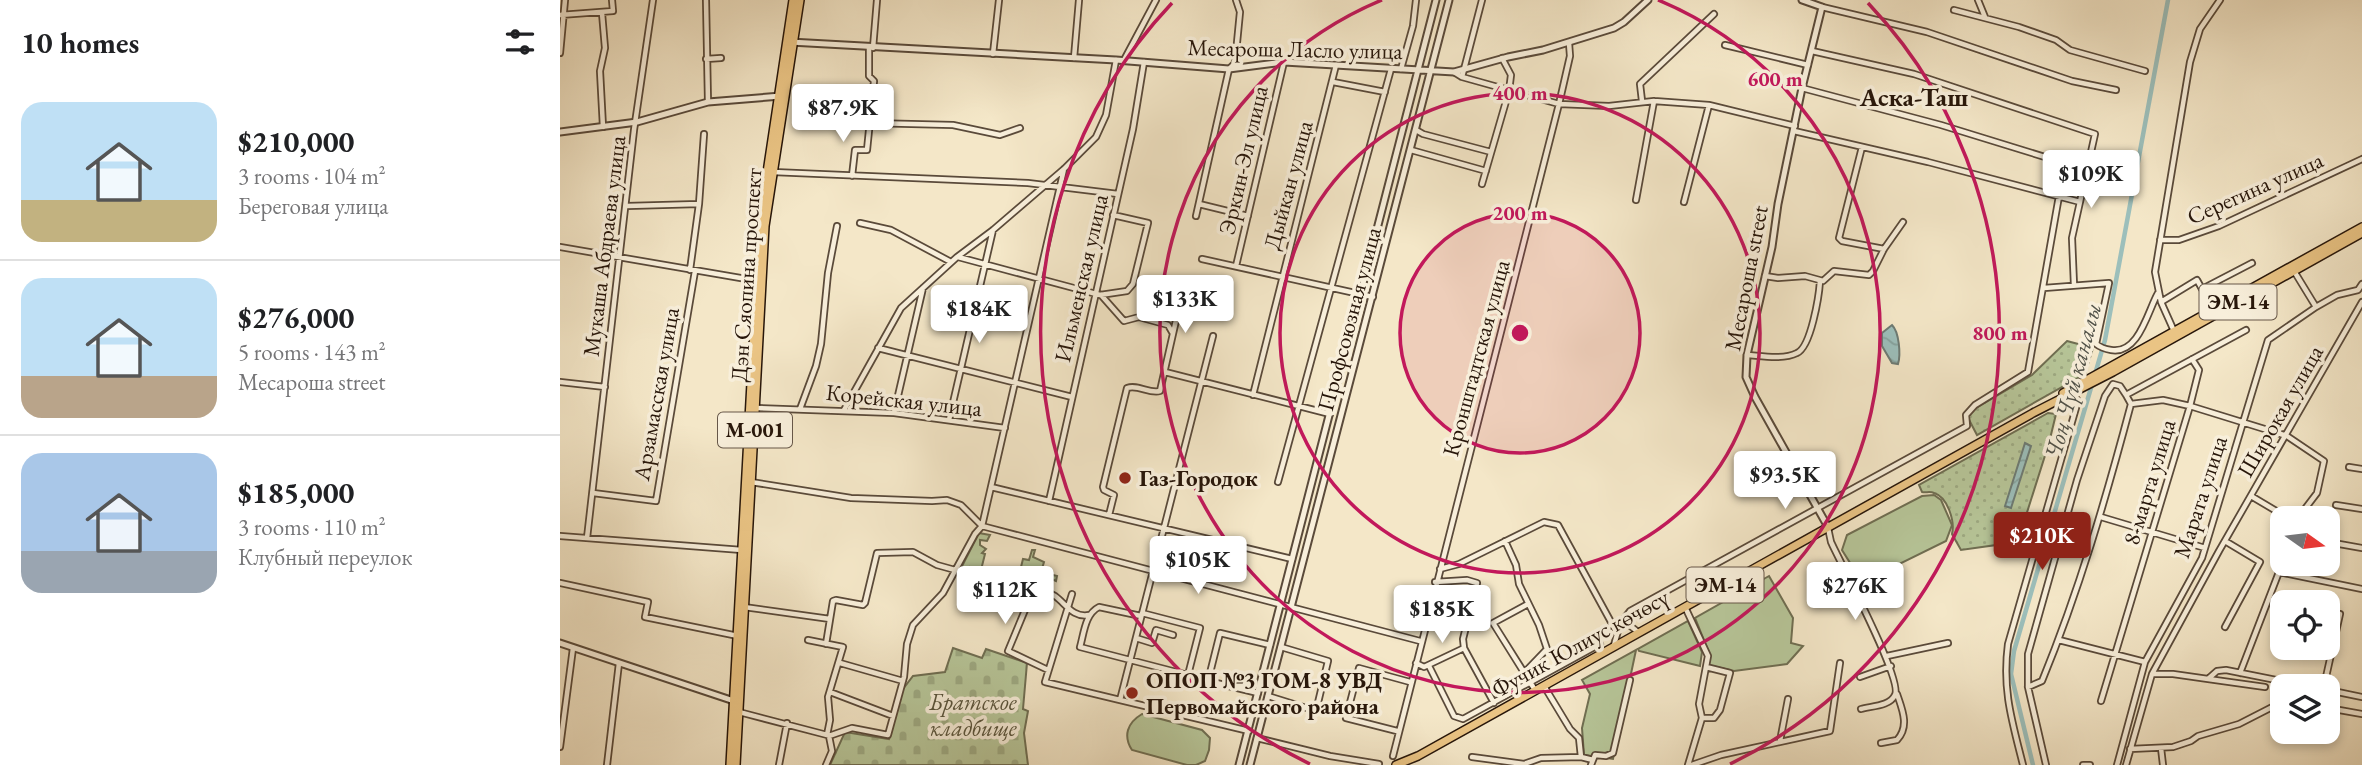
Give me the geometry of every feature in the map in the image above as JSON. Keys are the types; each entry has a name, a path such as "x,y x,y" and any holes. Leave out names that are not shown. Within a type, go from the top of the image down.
{"main road":[{"name":"Дэн Сяопина проспект","path":"790,42 793,0"},
{"name":"Дэн Сяопина проспект","path":"730,765 737,702 747,482 756,408 760,219 790,42 800,0"},
{"name":"Дэн Сяопина проспект","path":"736,765 739,712 738,636 742,607 743,550 760,281 781,96"},
{"name":"ЭМ-14","path":"2114,368 2174,331 2362,227"},
{"name":"ЭМ-14","path":"2033,413 2362,233"},
{"name":"ЭМ-14","path":"2033,413 2077,388"},
{"name":"Фучик Юлиус көчөсү","path":"1400,764 1533,687 1544,685 1639,633 2033,413"}],"street":[{"path":"560,53 565,0"},
{"path":"562,15 613,11 612,0"},
{"name":"Мукаша Абдраева улица","path":"587,538 653,0"},
{"path":"706,0 708,102"},
{"path":"852,176 855,150 867,150 874,81 869,76 877,0"},
{"path":"993,54 999,0"},
{"path":"1074,58 1079,0"},
{"path":"1124,60 1156,0"},
{"path":"1196,216 1229,69 1236,63 1240,12 1236,0"},
{"path":"1401,69 1413,26 1416,0"},
{"name":"Профсоюзная улица","path":"1240,765 1436,0"},
{"name":"Профсоюзная улица","path":"1250,765 1449,0"},
{"path":"1462,77 1482,0"},
{"path":"1454,72 1569,43 1625,23 1648,0"},
{"path":"1802,0 1927,32 2072,81 2116,90"},
{"path":"1978,0 1985,18"},
{"path":"2174,331 2161,302 2155,272 2194,45 2200,29 2220,0"},
{"name":"Месароша street","path":"1822,7 1802,88 1747,355 1746,377 1828,527 1831,542 1891,666 1905,715 1904,728 1897,740 1881,743"},
{"path":"1954,10 2056,40 2070,51 2145,71"},
{"path":"602,13 605,48 600,71 603,127"},
{"path":"1642,101 1640,84 1714,14"},
{"name":"Месароша Ласло улица","path":"790,42 1124,60 1229,69 1284,62 1454,72 1462,77 1559,104 1609,106 1654,101 1709,105 2080,202"},
{"name":"Кронштадтская улица","path":"1393,756 1397,731 1559,104 1570,56 1569,43"},
{"path":"1725,45 1808,65"},
{"path":"1812,51 1914,74 2095,134 2072,238 2074,285"},
{"path":"706,59 721,58"},
{"path":"1482,184 1509,90 1511,75 1502,58"},
{"path":"844,410 901,308 951,262 1064,169 1096,137 1102,128 1116,60"},
{"name":"Ильменская улица","path":"1049,501 1098,293 1133,129 1144,62"},
{"name":"Эркин-Эл улица","path":"1236,266 1284,62"},
{"name":"Дыйкан улица","path":"1252,395 1336,65"},
{"name":"Профсоюзная улица","path":"1278,482 1391,69"},
{"path":"1333,82 1385,92"},
{"path":"1802,88 1941,125 2087,170"},
{"path":"560,132 637,122 708,102 781,96"},
{"path":"1636,200 1654,101"},
{"path":"1684,202 1709,105"},
{"path":"870,122 953,125 1000,135 1020,128"},
{"path":"1416,130 1491,152"},
{"name":"Арзамасская улица","path":"593,493 656,501 692,271 704,134"},
{"path":"1862,147 1839,238 1842,241 1884,248"},
{"path":"1411,150 1486,171"},
{"name":"Серегина улица","path":"2160,240 2179,240 2219,226 2362,159"},
{"path":"739,712 828,736 852,728 888,735 903,681 912,625 943,593 982,526 1064,169"},
{"path":"772,172 1060,186 1118,194"},
{"path":"1614,646 1617,633 1630,611 1967,426 1966,415 1975,405 2028,372 2059,196"},
{"path":"627,206 699,204"},
{"path":"1199,204 1248,216"},
{"path":"957,257 1098,293 1127,291 1133,284 1148,223 1113,215"},
{"path":"1747,355 1772,357 1801,352 1807,343 1820,281 1834,271 1871,274 1884,248 1903,222"},
{"path":"860,223 891,230 951,262"},
{"name":"Корейская улица","path":"800,409 821,344 828,274 837,226"},
{"path":"949,420 993,230"},
{"path":"560,247 760,281"},
{"path":"1202,259 1373,297"},
{"path":"2161,302 2197,280 2202,289 2252,263"},
{"path":"2294,271 2316,307"},
{"path":"1765,276 1805,276 1820,281"},
{"path":"2044,288 2109,283 2096,344 2116,351 2121,351 2144,328 2151,304 2159,292"},
{"name":"Марата улица","path":"2117,765 2145,662 2202,558 2268,340 2316,307 2337,295 2358,290 2362,284"},
{"path":"894,413 923,287"},
{"path":"1098,293 1121,320 1127,322 1139,317 1163,322 1168,325 1172,334"},
{"path":"1109,515 1114,495 1103,487 1127,388 1133,386 1158,393 1166,372 1182,294"},
{"name":"Широкая улица","path":"2126,765 2152,674 2362,302"},
{"path":"2126,395 2246,330"},
{"path":"1120,700 1213,336"},
{"path":"878,348 1072,397"},
{"name":"8-марта улица","path":"2101,701 2190,406 2199,370 2192,359"},
{"path":"1166,372 1330,414"},
{"path":"561,381 605,387"},
{"path":"2028,687 2042,681 2059,640 2101,517 2131,404 2120,386 2111,385 2090,441 2028,654 2028,687 2046,765"},
{"path":"2023,765 2006,693 2008,644 2078,401 2077,388"},
{"path":"2131,404 2163,400 2287,436 2323,461 2317,493 2307,506"},
{"name":"Корейская улица","path":"756,408 894,413 1005,428"},
{"path":"2349,467 2362,469"},
{"path":"747,482 851,498 947,500 961,505 982,526 1420,641"},
{"path":"991,487 1292,559"},
{"path":"2251,496 2270,507"},
{"path":"2336,505 2362,509"},
{"path":"2101,517 2205,548"},
{"path":"1439,570 1459,564 1544,522 1558,525 1617,633"},
{"path":"560,536 743,550"},
{"path":"1505,541 1516,565 1519,584 1547,649 1524,673"},
{"path":"2225,541 2260,562 2225,627"},
{"path":"2340,544 2362,548"},
{"path":"826,643 834,601 863,605 865,603 877,553 914,552 937,565 955,570"},
{"path":"2241,673 2279,572 2362,589"},
{"path":"1435,582 1467,580 1477,583 1463,639 1464,648 1494,703"},
{"path":"560,583 648,602 645,617 738,636"},
{"path":"1033,586 1054,596 1081,615 1089,615"},
{"path":"1072,594 1045,682 1249,731"},
{"path":"1528,604 1493,623 1533,687"},
{"path":"742,607 830,619"},
{"path":"1099,607 1142,614 1200,628 1188,675 1080,647 1089,615 1099,607"},
{"path":"1685,607 1708,656 1699,704 1702,718 1690,765 1830,731 1840,663"},
{"path":"1025,610 1008,651 1048,670"},
{"path":"1623,620 1639,633"},
{"path":"1136,638 1152,643 1156,630 1173,635"},
{"path":"1258,693 1208,681 1220,633 1270,645"},
{"path":"808,640 843,647 827,702 830,720 828,736 832,751 826,765"},
{"path":"2059,640 2145,662"},
{"path":"560,643 737,702"},
{"path":"1429,666 1454,716 1463,719 1533,687 1600,643"},
{"path":"1887,656 1948,643"},
{"path":"1268,696 1316,711 1328,661 1281,647"},
{"path":"560,747 562,709 573,648"},
{"path":"1415,662 1421,667 1429,666 1464,648"},
{"path":"607,765 619,663"},
{"path":"840,663 903,681"},
{"path":"1860,677 1891,666"},
{"path":"1702,718 1714,718 1720,710 1730,673 1706,667"},
{"path":"1397,731 1346,718 1359,668 1410,682"},
{"path":"2208,679 2217,671 2270,679"},
{"path":"2152,674 2173,674 2265,687"},
{"path":"1472,757 1524,764 1541,758 1581,757 1592,763 1595,755 1605,757 1613,753 1630,680"},
{"path":"1544,685 1570,729 1579,738 1581,757"},
{"path":"830,692 893,716"},
{"path":"2340,692 2362,697"},
{"path":"1861,709 1889,702 1897,693"},
{"path":"1780,741 1788,699"},
{"path":"2130,749 2173,747 2198,736 2239,724 2270,708"},
{"path":"2340,710 2362,714"},
{"path":"779,765 787,723"},
{"path":"1257,738 1379,764"},
{"path":"2161,748 2163,765"},
{"path":"2084,765 2090,765"}],"green space":[{"path":"2067,341 2093,348 2085,374 1977,435 1966,414 2032,375"},
{"path":"2048,413 2056,414 2023,525 2004,520 1996,545 1961,550 1952,534 1947,505 1939,495 1922,492 1919,485"},
{"path":"1934,495 1941,500 1952,525 1946,541 1869,579 1857,574 1842,550 1847,535 1922,496"},
{"path":"979,533 990,535 987,541 980,540 980,545 986,549 982,553 985,554 981,570 970,567 969,577 958,574"},
{"path":"1032,550 1035,550 1033,557 1044,562 1041,572 1057,576 1056,581 1041,574 1037,579 1038,585 1029,583 1025,594 1014,593 1018,589 1016,587 1023,559 1029,560"},
{"path":"1769,576 1793,618 1791,643 1803,646 1787,664 1734,671 1708,665 1710,655 1695,618"},
{"path":"1688,621 1702,652 1700,666 1639,651 1638,649"},
{"name":"Братское кладбище","path":"953,648 982,658 986,649 1027,663 1023,709 1028,711 1024,733 1028,765 830,765 845,732 889,739 903,689 913,676 945,672"},
{"path":"1636,650 1613,759 1584,755 1582,728 1590,694 1582,680"},
{"path":"1142,714 1202,730 1210,738 1205,761 1187,765 1132,750 1128,730 1133,721"}],"water":[{"path":"1892,325 1899,343 1898,364 1892,363 1882,346 1882,333"},
{"path":"2025,443 2031,446 2011,508 2005,506"}],"waterway":[{"name":"Чоң Чүй каналы","path":"2033,765 2011,674 2014,651 2105,340 2168,0"}],"place":[{"name":"Газ-Городок","path":"1125,478"},
{"name":"ОПОП №3 ГОМ-8 УВД Первомайского района","path":"1132,693"}],"district":[{"name":"Аска-Таш","path":"1914,97"}]}
